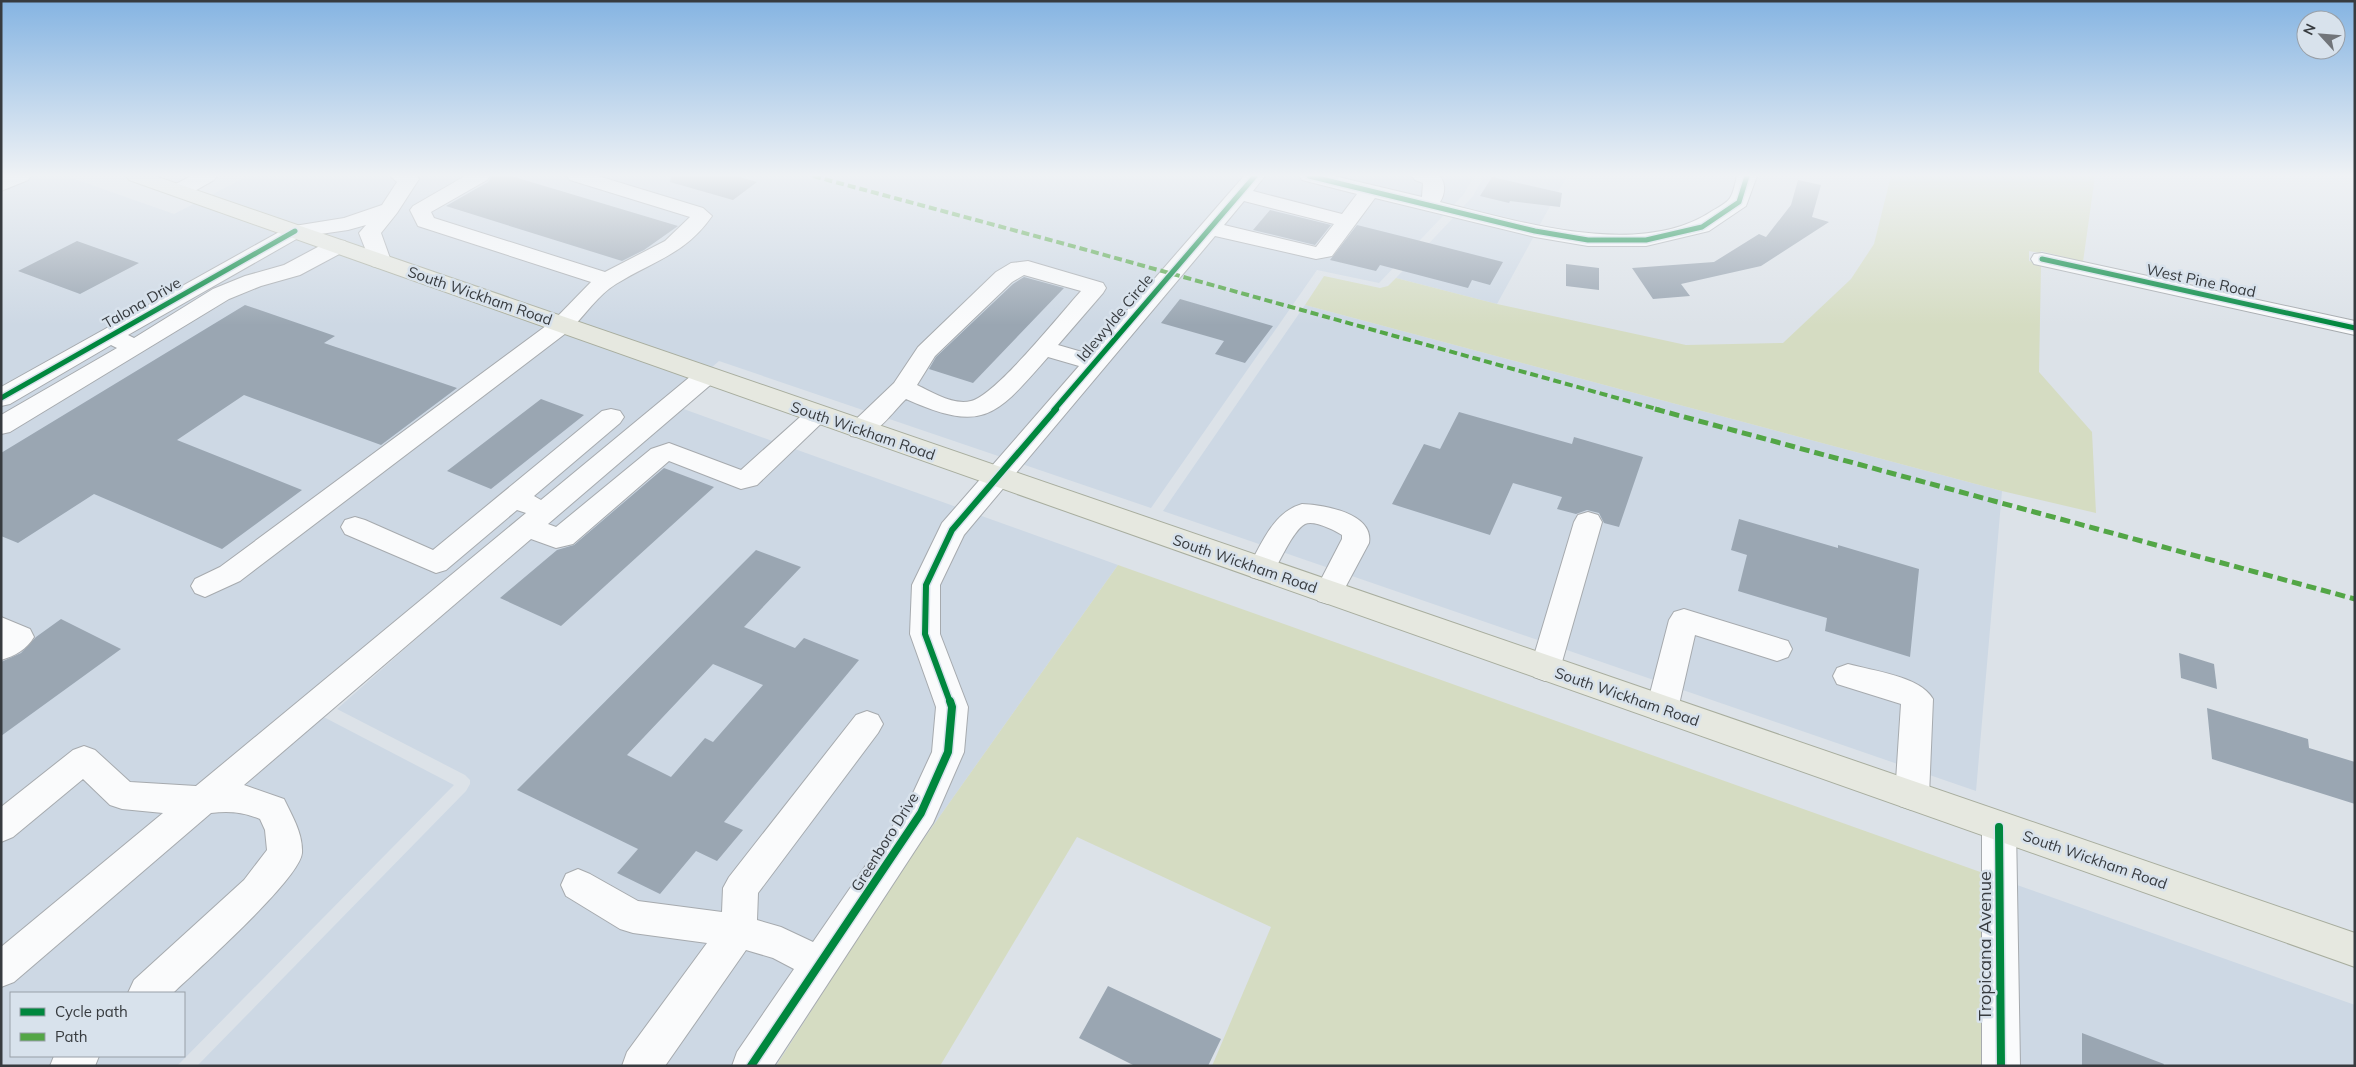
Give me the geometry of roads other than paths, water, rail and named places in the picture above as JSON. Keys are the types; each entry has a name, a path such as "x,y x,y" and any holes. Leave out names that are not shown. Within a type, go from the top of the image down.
{"main road":[{"name":"South Wickham Road","path":"280,226 996,478 2355,950"}],"street":[{"path":"295,231 334,226"},
{"path":"376,226 370,233 380,261"},
{"path":"437,226 608,280"},
{"path":"206,586 230,574 562,325 608,280 635,267 671,245 696,226"},
{"path":"1209,228 1316,253 1324,251 1343,226"},
{"path":"1513,226 1588,240 1646,240 1704,226"},
{"name":"Idlewylde Circle","path":"996,478 1209,228"},
{"name":"Talona Drive","path":"1,398 295,231"},
{"path":"1,426 221,294 253,281 292,270 337,246"},
{"name":"West Pine Road","path":"2042,259 2355,328"},
{"path":"860,430 903,388 926,352 1004,277 1019,268 1028,268 1095,288 1000,394 982,408 966,410 953,407 903,388"},
{"path":"109,336 135,347"},
{"path":"1043,348 1094,363"},
{"path":"2,970 706,376"},
{"path":"513,499 556,538 562,537 660,455 669,452 741,480 748,479 818,415"},
{"path":"355,527 436,563 611,417"},
{"name":"Greenboro Drive","path":"751,1066 921,813 948,752 952,707 925,634 926,585 952,530 996,478"},
{"path":"1261,570 1288,525 1300,514 1306,513 1344,524 1354,530 1356,535 1355,544 1328,593"},
{"path":"1545,669 1588,522"},
{"path":"1662,709 1684,620 1777,649"},
{"path":"1,628 19,637 1,649"},
{"path":"1848,676 1907,692 1917,698 1912,796"},
{"path":"641,1066 738,932 741,888 867,724"},
{"path":"1,827 84,759 122,795 146,798 203,800 229,797 252,801 272,809 282,830 285,854 256,891 148,992"},
{"name":"Tropicana Avenue","path":"1999,827 2000,1066"},
{"path":"578,885 634,917 738,932 782,944 821,964"},
{"path":"69,1066 79,1057"}]}
